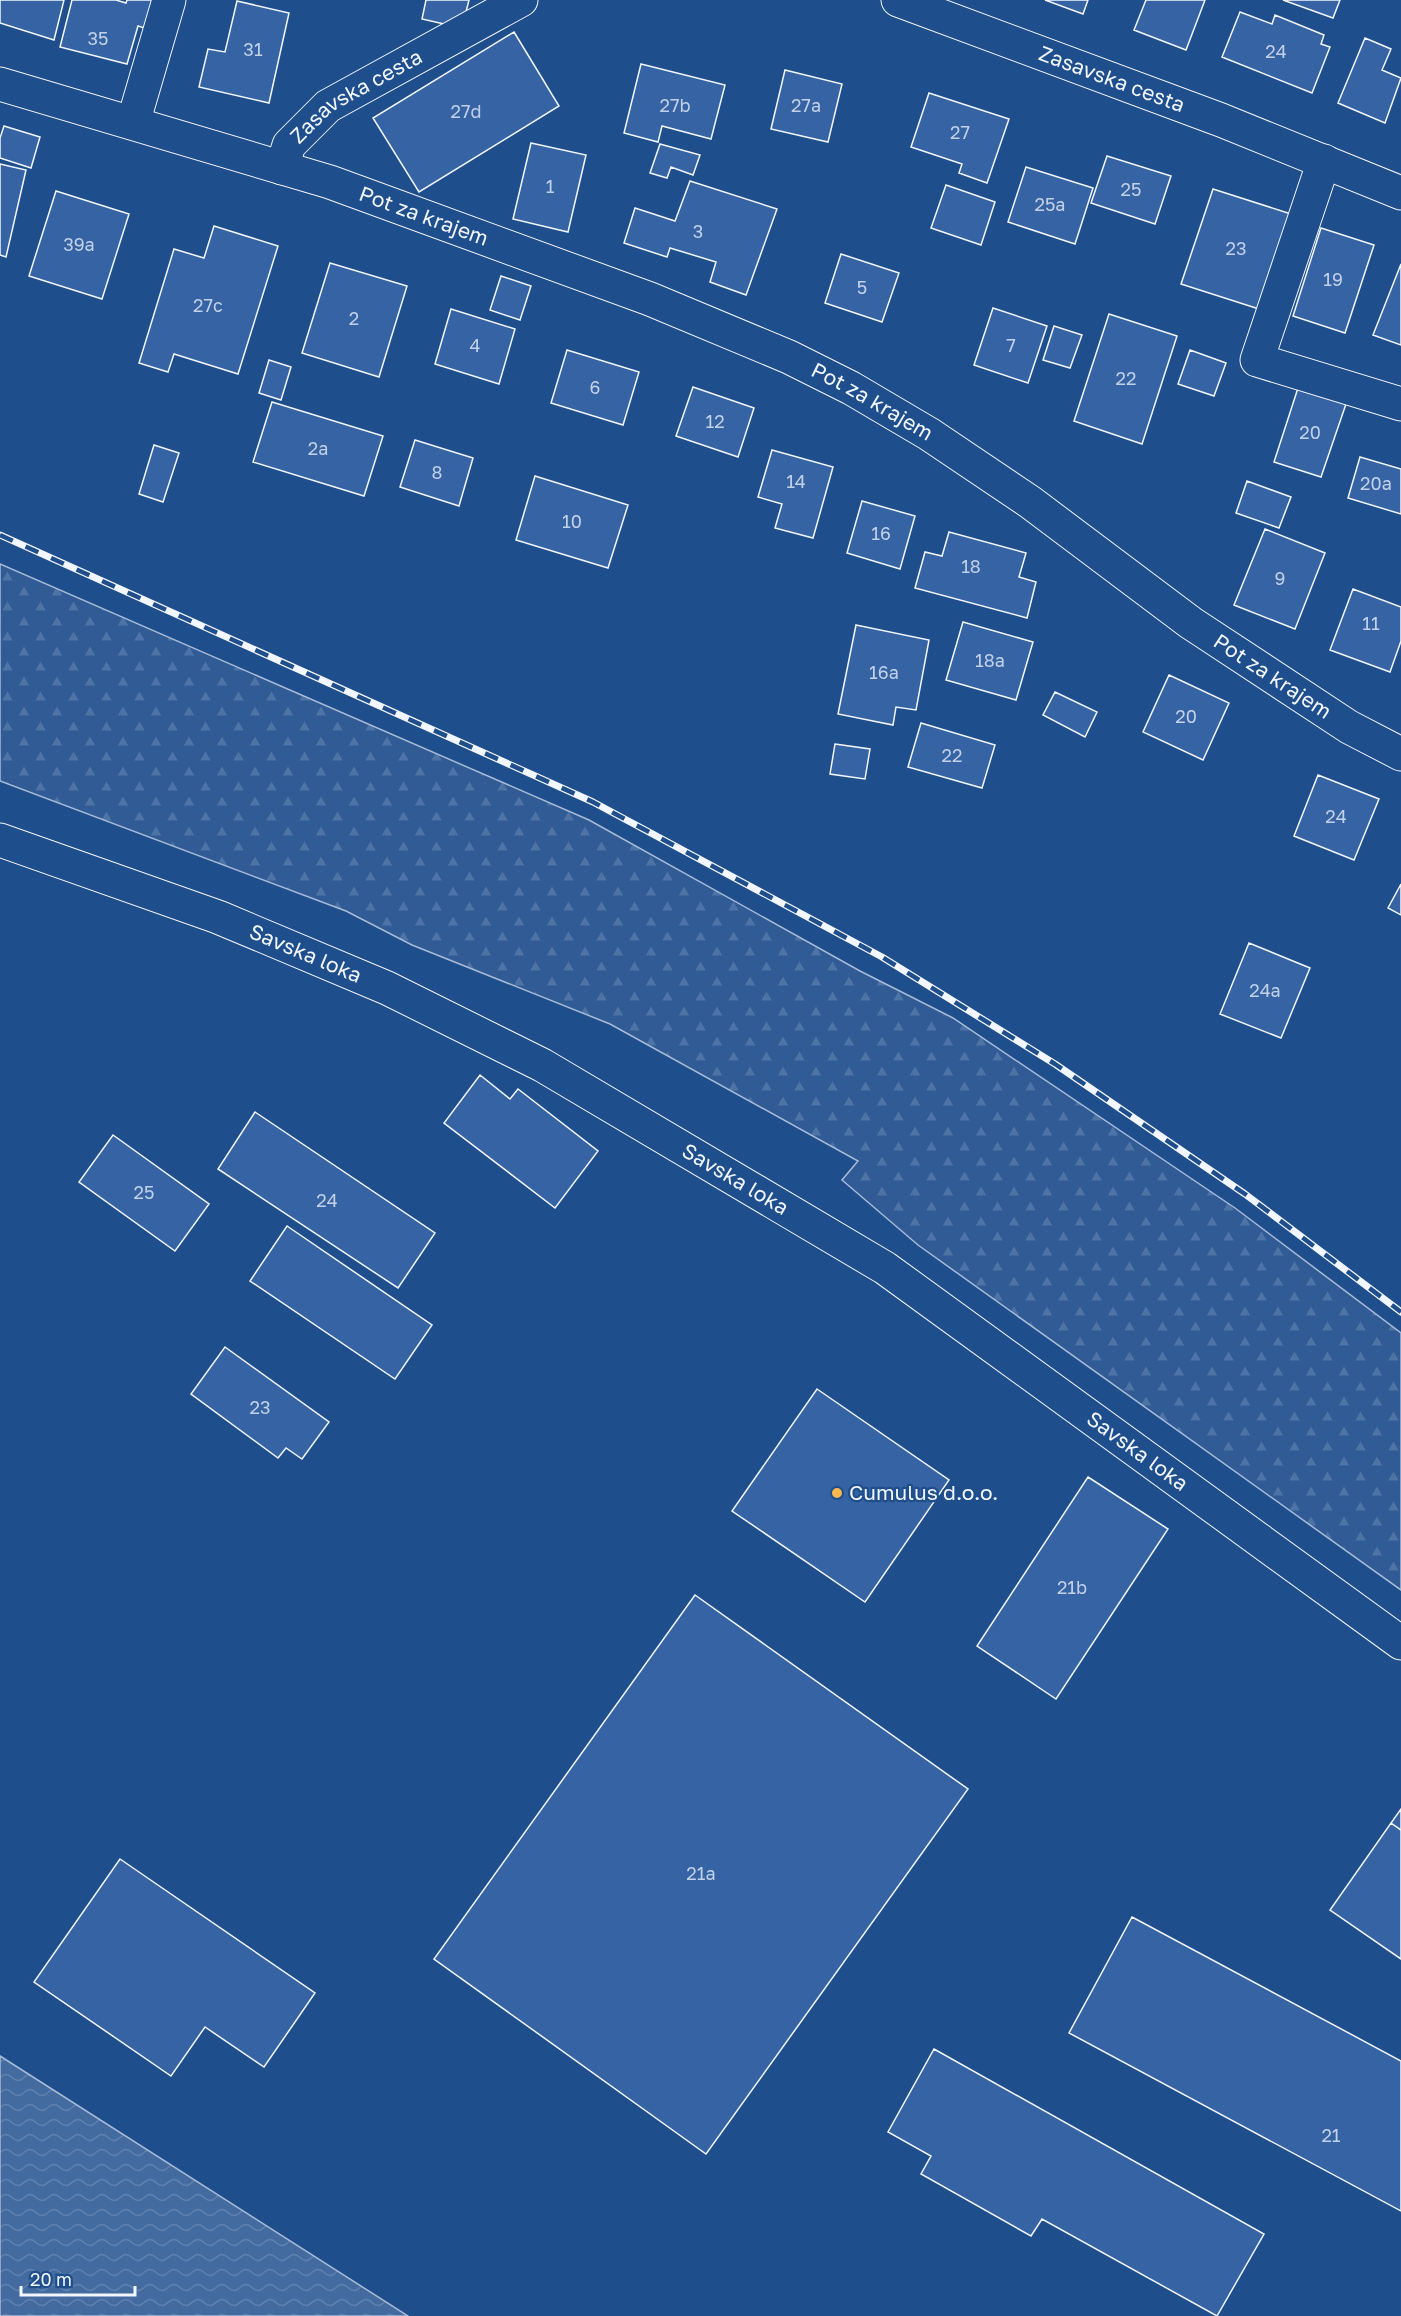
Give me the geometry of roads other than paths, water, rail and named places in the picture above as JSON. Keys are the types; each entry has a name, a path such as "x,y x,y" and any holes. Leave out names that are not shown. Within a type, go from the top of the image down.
{"street":[{"path":"133,123 169,0"},
{"name":"Zasavska cesta","path":"0,84 282,168 290,145 328,106 521,0"},
{"name":"Zasavska cesta","path":"898,0 1221,120 1324,161 1399,184"},
{"path":"1324,161 1257,360 1401,404"},
{"name":"Pot za krajem","path":"282,168 330,182 650,299 789,357 850,388 929,434 1030,502 1191,623 1349,727 1401,754"},
{"name":"Savska loka","path":"0,840 218,917 387,988 542,1065 885,1268 1401,1643"}],"water":[{"path":"0,2056 408,2316 0,2316"}],"railway":[{"path":"0,535 593,802 882,957 1055,1064 1245,1194 1401,1312"}],"place":[{"name":"Cumulus d.o.o.","path":"837,1493"}]}
